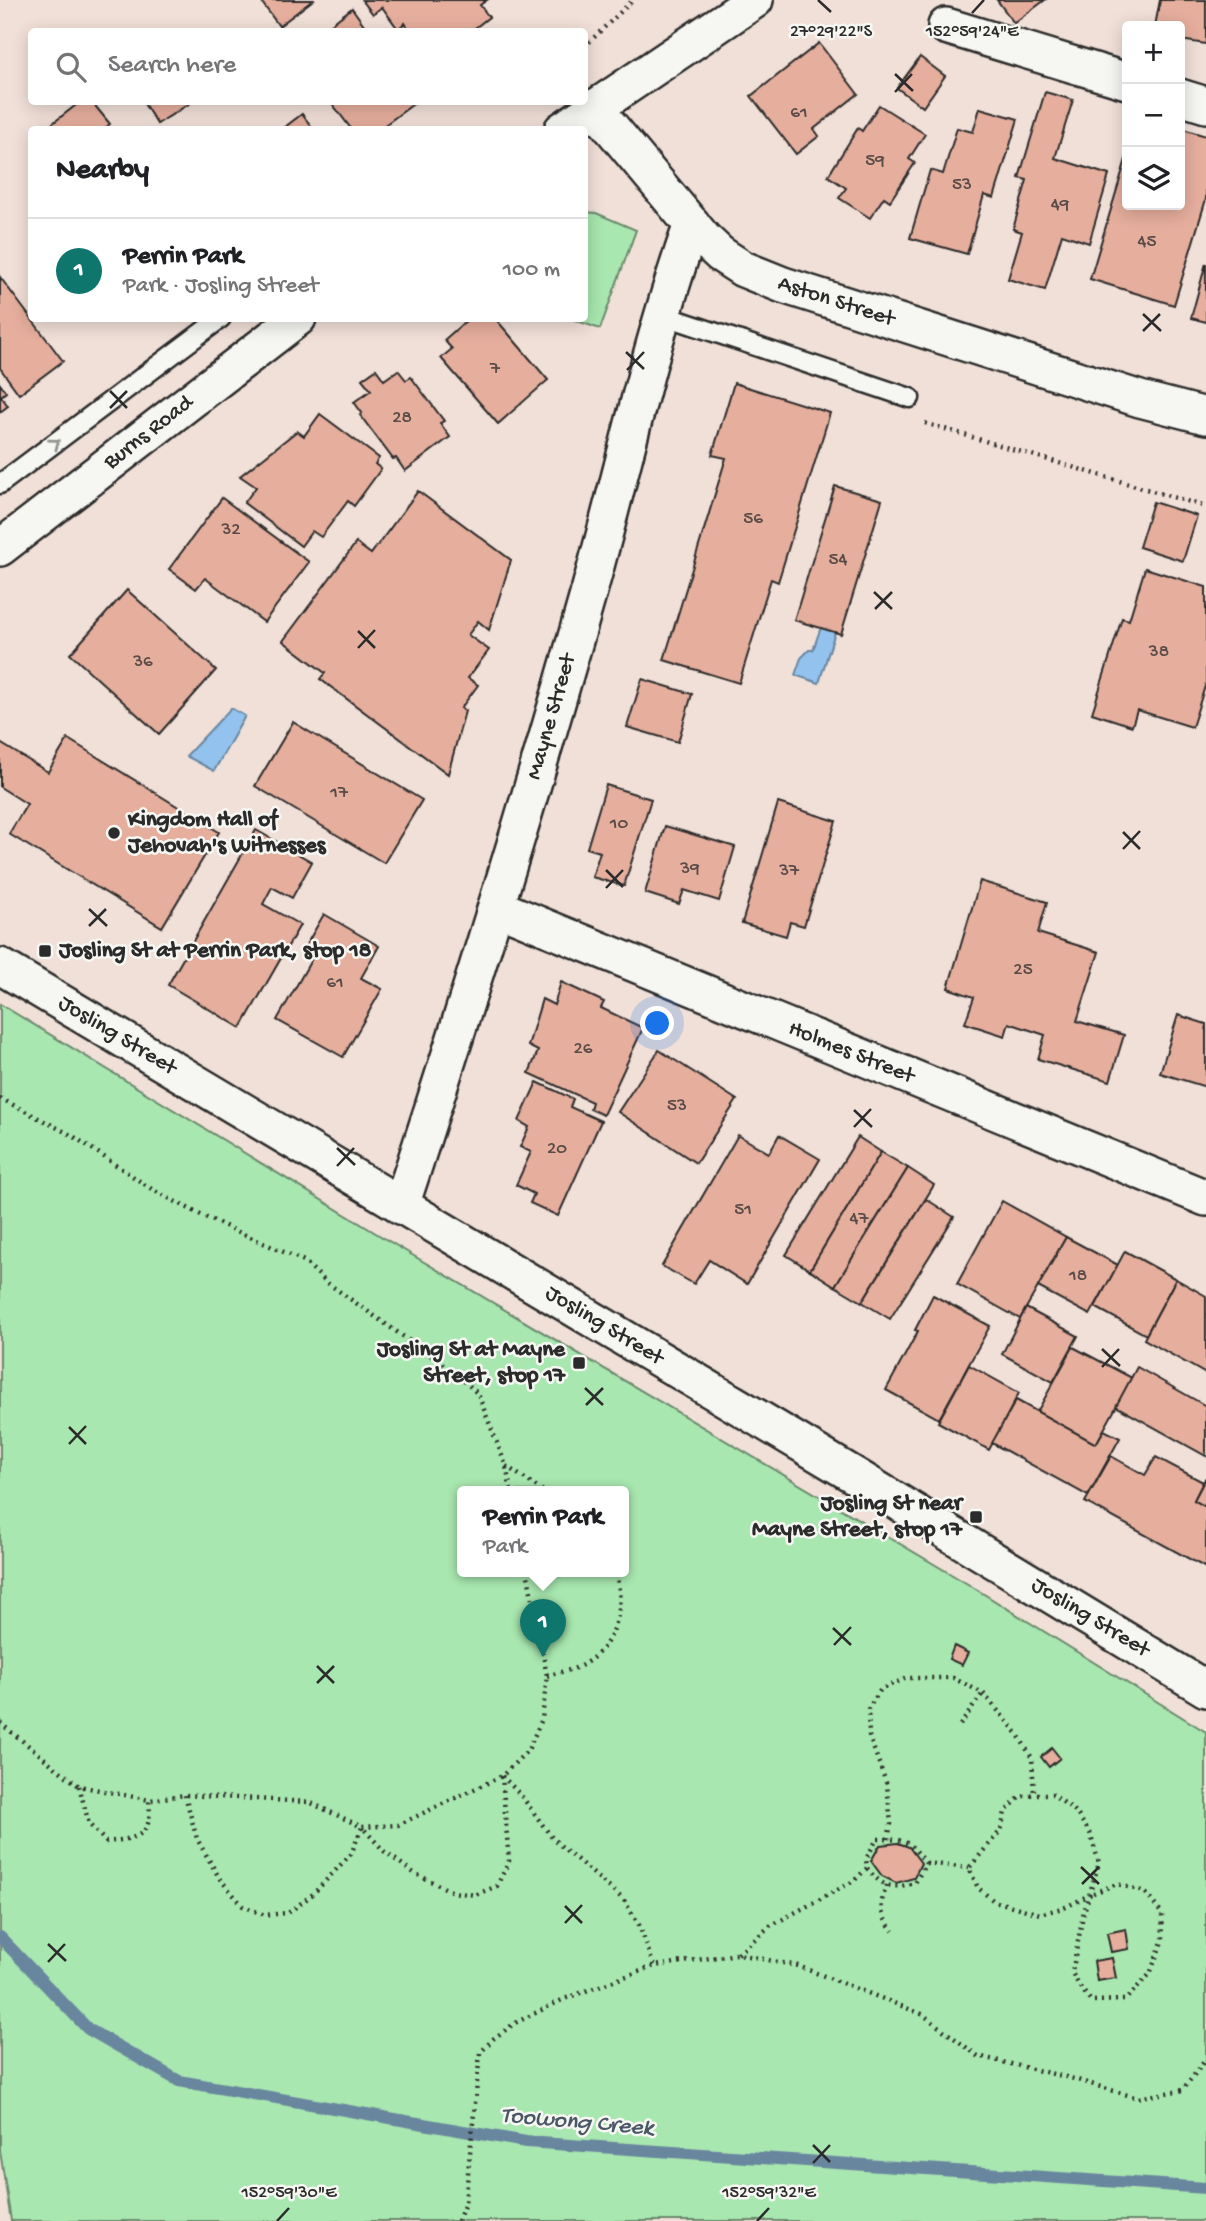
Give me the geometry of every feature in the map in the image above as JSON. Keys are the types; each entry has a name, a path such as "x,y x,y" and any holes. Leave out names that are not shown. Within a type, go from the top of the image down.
{"street":[{"path":"568,126 755,0"},
{"path":"946,26 1122,80"},
{"path":"1185,99 1206,105"},
{"name":"Aston Street","path":"594,107 692,224 726,258 743,269 766,279 1140,399 1206,416"},
{"name":"Mayne Street","path":"401,1206 496,907 588,595 663,315 692,224"},
{"name":"Burns Road","path":"0,548 294,322"},
{"name":"Aston Street","path":"1140,399 1206,442"},
{"name":"Holmes Street","path":"496,907 1206,1198"},
{"name":"Josling Street","path":"0,965 834,1463 1206,1689"}],"lane":[{"path":"663,315 910,398"},
{"name":"Burns Road","path":"0,484 217,322"}],"path":[{"path":"588,43 633,0"},
{"path":"910,398 921,422 1206,507"},
{"path":"0,1098 73,1136 164,1195 205,1217 304,1261 326,1282 458,1375 478,1394 506,1466 510,1486"},
{"path":"506,1466 536,1486"},
{"path":"362,1827 398,1825 502,1776 528,1750 542,1719 547,1676 528,1577"},
{"path":"547,1676 582,1665 604,1648 618,1621 621,1590 617,1577"},
{"path":"888,1839 891,1824 887,1785 869,1736 868,1709 881,1689 907,1678 953,1678 983,1693 1017,1733 1032,1758 1034,1794"},
{"path":"960,1725 983,1693"},
{"path":"0,1723 79,1786 149,1800 186,1795 309,1802 362,1827 385,1852 414,1873 453,1892 475,1895 497,1886 509,1861 502,1776"},
{"path":"502,1776 520,1794 553,1839 624,1900 639,1924 654,1966"},
{"path":"79,1786 89,1824 106,1842 129,1839 143,1832 151,1819 149,1800"},
{"path":"970,1868 978,1888 994,1901 1040,1914 1066,1907 1091,1894 1117,1884 1145,1892 1162,1914 1163,1939 1150,1974 1125,2000 1091,2001 1072,1973 1083,1915 1091,1894 1098,1863 1090,1833 1075,1811 1052,1794 1020,1797 1005,1812 1001,1830 970,1868"},
{"path":"186,1795 197,1839 220,1879 243,1906 265,1915 288,1913 313,1894 351,1854 362,1827"},
{"path":"926,1863 915,1883 893,1888 877,1881 867,1868 866,1859 877,1839 901,1839 911,1845 926,1863 970,1868"},
{"path":"738,1954 770,1926 854,1881 867,1868"},
{"path":"887,1885 880,1902 884,1919 893,1931"},
{"path":"458,2221 465,2203 480,2053 493,2039 515,2024 564,1999 654,1966 738,1954 798,1966 922,2014 978,2056 1074,2079 1138,2098 1183,2090 1206,2059"}],"green space":[{"path":"588,212 636,230 600,329 580,322 588,322"},
{"path":"0,1004 397,1246 966,1583 1206,1732 1206,2221 11,2221 0,2151"}],"water":[{"path":"821,627 835,632 819,683 795,675 801,658 809,650 813,650"},
{"path":"231,708 245,716 214,771 186,756"}],"building":[{"path":"260,0 313,0 279,26"},
{"path":"362,0 487,0 480,5 489,17 475,28 408,28 405,23 397,28 382,7 373,14"},
{"path":"997,0 1045,0 1014,23"},
{"path":"1160,0 1206,0 1206,44 1185,41 1185,21 1156,21"},
{"path":"352,8 366,28 326,28"},
{"path":"819,43 858,94 814,129 819,136 796,154 751,96"},
{"path":"920,57 945,76 923,107 897,88"},
{"path":"1045,92 1073,100 1055,158 1109,175 1089,243 1062,234 1045,290 1008,279 1022,232 1013,229 1027,180 1019,178"},
{"path":"76,105 94,105 110,124 108,126 49,126"},
{"path":"145,105 187,105 157,124"},
{"path":"333,105 412,105 383,126 349,126"},
{"path":"879,105 925,134 909,159 915,163 890,201 884,197 870,218 839,198 846,188 828,176 858,128 862,131"},
{"path":"980,108 1018,119 994,198 984,195 967,254 910,238 930,170 943,174 957,128 973,132"},
{"path":"302,114 311,126 286,126"},
{"path":"1185,130 1206,136 1206,199 1174,305 1090,279 1122,173 1122,210 1185,210"},
{"path":"1206,263 1206,322 1191,318"},
{"path":"0,277 28,314 28,322 34,322 63,361 19,394 0,368"},
{"path":"464,322 498,322 548,380 498,424 441,358 452,349 444,340"},
{"path":"376,369 384,380 398,370 406,380 411,377 444,421 440,423 450,437 405,471 360,415 362,413 354,402 371,390 362,379"},
{"path":"734,383 830,413 778,582 771,579 739,683 664,660 726,458 712,455"},
{"path":"0,384 6,392 1,396 8,406 0,412"},
{"path":"320,414 379,458 375,464 381,469 354,506 348,501 321,537 312,531 301,546 244,503 256,487 240,476 297,431 304,436"},
{"path":"835,486 882,500 841,634 794,620"},
{"path":"418,491 511,560 489,630 478,621 468,635 489,650 468,678 478,685 461,708 465,711 448,774 320,679 325,673 283,641 356,543 371,554"},
{"path":"222,498 309,562 264,622 205,578 196,589 169,569"},
{"path":"1153,502 1197,516 1183,561 1139,547"},
{"path":"1145,568 1206,587 1206,683 1192,727 1137,710 1132,726 1092,713 1122,618 1129,620"},
{"path":"127,590 216,670 159,734 70,654"},
{"path":"642,679 692,694 678,742 627,727"},
{"path":"293,722 422,800 384,863 255,786"},
{"name":"Kingdom Hall of Jehovah's Witnesses","path":"68,739 219,832 162,927 9,834 27,804 0,787 0,743 48,772"},
{"path":"606,785 651,799 624,886 592,877 600,852 587,848"},
{"path":"778,803 836,821 804,926 790,922 786,936 742,923"},
{"path":"665,826 735,847 719,901 684,890 679,904 645,893"},
{"path":"256,830 312,862 292,898 272,887 263,904 300,925 241,1028 168,985"},
{"path":"980,881 1047,902 1038,933 1099,952 1077,1021 1124,1035 1110,1081 1038,1059 1045,1035 1009,1023 1005,1036 965,1023 974,997 948,988"},
{"path":"324,914 379,946 361,978 382,989 343,1057 277,1020 315,953 305,947"},
{"path":"561,982 604,1002 601,1008 643,1028 603,1115 590,1109 592,1102 529,1073 538,1051 528,1046 542,999 554,1005"},
{"path":"1178,1015 1206,1024 1206,1087 1160,1073"},
{"path":"659,1050 737,1100 696,1163 618,1112"},
{"path":"537,1082 573,1099 570,1107 601,1121 558,1216 530,1203 534,1194 516,1185 531,1152 520,1147 529,1127 519,1121"},
{"path":"738,1135 769,1153 779,1135 820,1159 747,1284 709,1260 694,1284 662,1266"},
{"path":"858,1137 881,1152 810,1270 786,1255"},
{"path":"881,1152 908,1168 835,1286 810,1270"},
{"path":"908,1168 934,1185 862,1302 835,1286"},
{"path":"926,1199 954,1217 890,1319 862,1302"},
{"path":"1002,1201 1066,1237 1020,1319 957,1284"},
{"path":"1066,1237 1118,1265 1090,1315 1038,1287"},
{"path":"1125,1251 1176,1279 1146,1335 1095,1307"},
{"path":"1176,1279 1206,1296 1206,1374 1144,1339"},
{"path":"933,1295 990,1326 939,1419 886,1390 918,1331 915,1330"},
{"path":"1026,1308 1078,1336 1053,1382 1002,1354"},
{"path":"1073,1347 1132,1378 1096,1444 1037,1412"},
{"path":"969,1365 1019,1393 989,1450 938,1422"},
{"path":"1137,1367 1206,1406 1206,1456 1116,1406"},
{"path":"1016,1400 1096,1444 1104,1430 1120,1438 1088,1496 992,1443"},
{"path":"1111,1456 1145,1475 1156,1457 1203,1482 1194,1500 1206,1507 1206,1568 1085,1502"},
{"path":"1206,1477 1206,1507 1194,1500"},
{"path":"954,1646 968,1653 962,1665 949,1659"},
{"path":"1052,1748 1060,1758 1049,1767 1041,1757"},
{"path":"898,1843 909,1847 921,1863 914,1878 896,1883 882,1876 871,1861 880,1845"},
{"path":"1126,1929 1129,1949 1111,1952 1107,1933"},
{"path":"1112,1958 1116,1978 1097,1981 1094,1961"}],"waterway":[{"name":"Toowong Creek","path":"0,1937 88,2029 179,2081 526,2142 1206,2188"}],"place":[{"name":"Kingdom Hall of Jehovah's Witnesses","path":"114,833"},
{"name":"Josling St at Perrin Park, stop 18","path":"45,951"},
{"name":"Josling St at Mayne Street, stop 17","path":"579,1363"},
{"name":"Josling St near Mayne Street, stop 17","path":"976,1517"},
{"name":"Perrin Park","path":"543,1657"}]}
